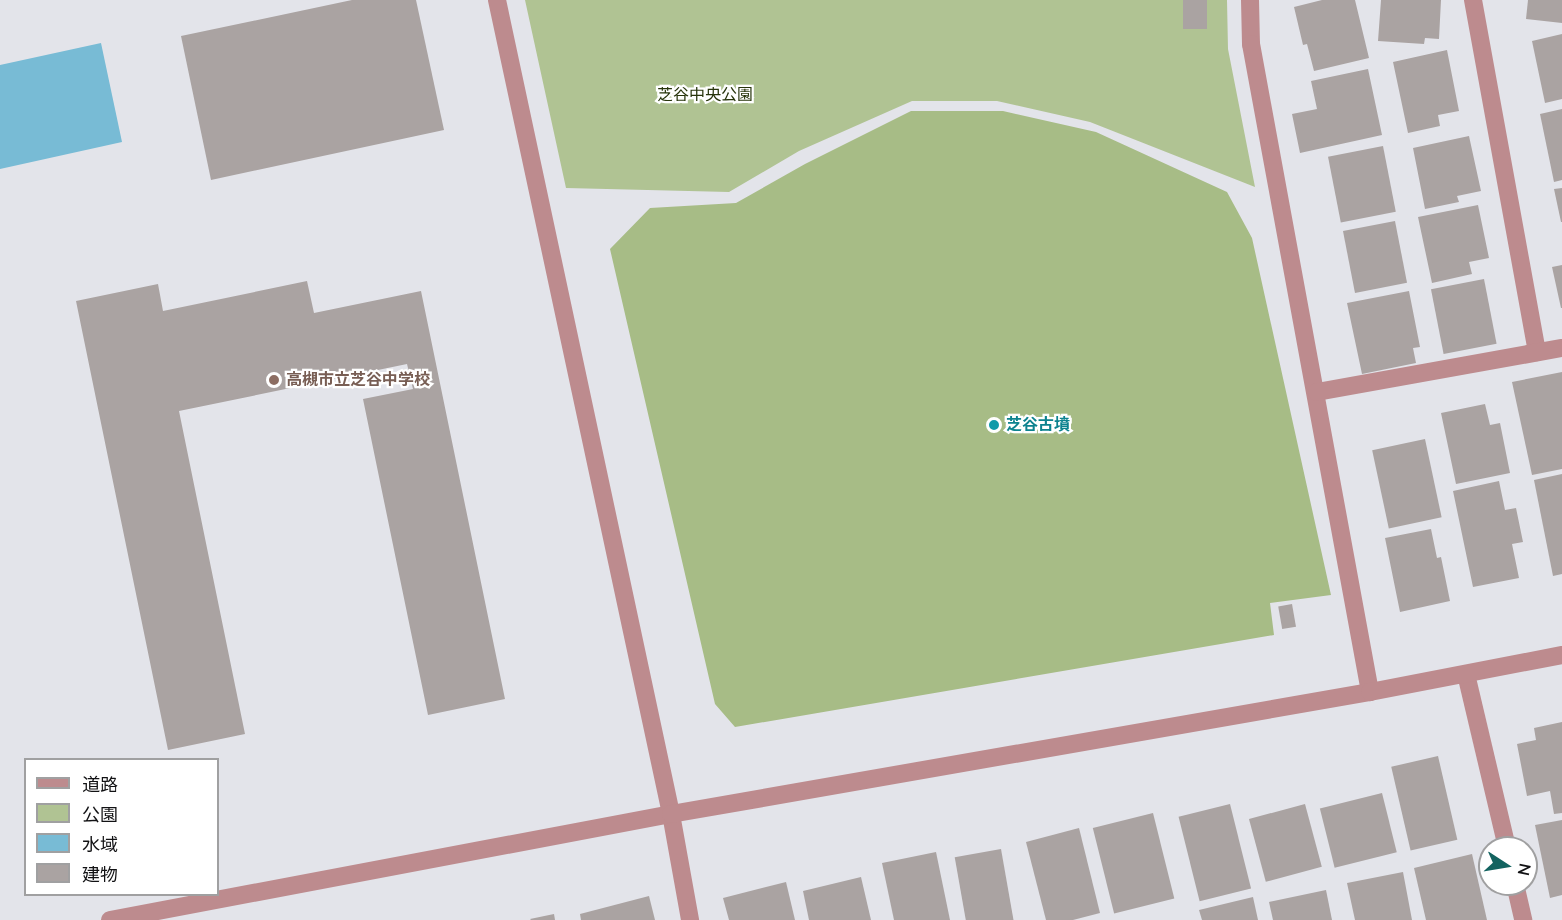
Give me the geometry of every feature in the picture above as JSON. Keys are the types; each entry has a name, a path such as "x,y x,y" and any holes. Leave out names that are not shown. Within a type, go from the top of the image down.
{"street":[{"path":"497,0 671,814 690,920"},
{"path":"1250,0 1251,44 1317,392 1370,692"},
{"path":"1473,0 1537,352"},
{"path":"1317,392 1562,348"},
{"path":"110,920 671,814 1370,692 1562,655"},
{"path":"1466,674 1503,836"},
{"path":"1518,896 1523,920"}],"green space":[{"name":"芝谷中央公園","path":"525,0 1227,0 1228,49 1255,187 1090,122 997,101 912,101 799,151 729,192 566,188"},
{"path":"911,111 1003,111 1096,132 1227,192 1252,238 1331,595 1270,603 1274,635 735,727 715,704 610,249 650,208 736,203 805,164"}],"water":[{"path":"101,43 122,142 0,169 0,65"}],"building":[{"path":"352,0 416,0 444,130 211,180 181,36"},
{"path":"1183,0 1207,0 1207,29 1183,29"},
{"path":"1322,0 1355,0 1369,58 1314,71 1307,44 1303,45 1294,7"},
{"path":"1381,0 1441,0 1439,39 1425,38 1424,44 1378,41"},
{"path":"1528,0 1562,0 1562,23 1526,19"},
{"path":"1562,34 1562,99 1545,103 1532,41"},
{"path":"1447,50 1459,111 1438,115 1440,126 1408,133 1393,62"},
{"path":"1368,69 1382,135 1300,153 1292,114 1317,109 1311,81"},
{"path":"1562,109 1562,180 1554,182 1540,114"},
{"path":"1469,136 1481,191 1457,196 1459,202 1425,209 1413,148"},
{"path":"1383,146 1396,212 1341,222 1328,157"},
{"path":"1562,188 1562,222 1561,222 1554,189"},
{"path":"1478,205 1489,258 1469,262 1472,274 1432,283 1418,217"},
{"path":"1395,221 1407,283 1355,293 1343,231"},
{"path":"1562,265 1562,308 1561,308 1552,267"},
{"path":"1484,279 1497,344 1444,354 1431,289"},
{"path":"307,281 314,313 421,291 505,699 428,715 363,399 413,389 407,364 179,411 245,734 168,750 76,301 158,284 163,311"},
{"path":"1409,291 1420,347 1413,348 1416,363 1362,374 1347,303"},
{"path":"1562,372 1562,469 1532,475 1512,382"},
{"path":"1485,404 1490,425 1500,423 1510,473 1456,484 1441,413"},
{"path":"1425,439 1442,517 1389,528 1372,450"},
{"path":"1562,474 1562,574 1553,576 1534,480"},
{"path":"1499,481 1505,510 1516,508 1523,542 1512,544 1519,578 1473,587 1453,491"},
{"path":"1431,529 1437,558 1441,557 1450,601 1400,612 1385,538"},
{"path":"1292,604 1296,627 1282,629 1278,606"},
{"path":"1562,722 1562,813 1554,814 1550,791 1527,796 1517,744 1536,740 1534,728"},
{"path":"1438,756 1457,840 1411,851 1391,767"},
{"path":"1382,793 1397,852 1335,868 1320,808"},
{"path":"1230,804 1251,888 1200,901 1179,817"},
{"path":"1305,804 1322,867 1266,882 1249,819"},
{"path":"1153,813 1174,898 1114,913 1093,828"},
{"path":"1562,820 1562,895 1550,898 1535,825"},
{"path":"1079,828 1100,913 1073,920 1046,920 1026,842"},
{"path":"1001,849 1014,920 966,920 955,857"},
{"path":"936,852 950,920 894,920 882,863"},
{"path":"1472,854 1478,880 1478,896 1482,896 1487,920 1426,920 1414,868"},
{"path":"1403,872 1412,920 1355,920 1347,883"},
{"path":"861,877 871,920 809,920 803,891"},
{"path":"786,882 795,920 729,920 723,898"},
{"path":"1326,890 1332,920 1273,920 1269,902"},
{"path":"649,896 655,920 581,920 580,914"},
{"path":"1253,897 1258,920 1202,920 1199,910"},
{"path":"554,914 555,920 530,919"}],"place":[{"name":"高槻市立芝谷中学校","path":"274,380"},
{"name":"芝谷古墳","path":"994,425"}]}
